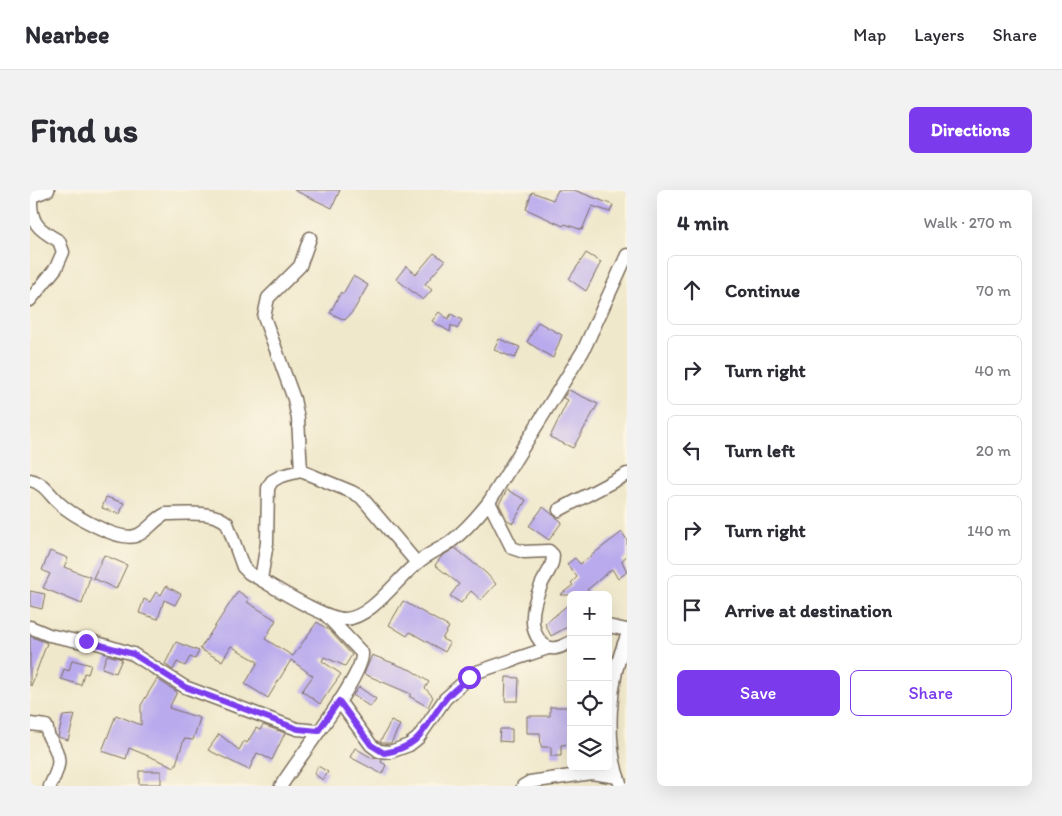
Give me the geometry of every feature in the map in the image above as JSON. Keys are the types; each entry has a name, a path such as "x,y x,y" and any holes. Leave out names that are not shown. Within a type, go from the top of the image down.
{"street":[{"path":"30,300 56,268 63,252 59,241 46,234 35,224 31,215 30,197 48,190"},
{"path":"301,471 301,446 296,409 264,317 268,298 300,266 310,238"},
{"path":"30,480 40,482 70,512 114,534 122,536 137,536 166,514 212,515 222,518 227,523 243,567 326,615 343,619 356,617 373,605 417,563 450,542 471,524 489,502 582,351 627,255"},
{"path":"261,579 267,543 268,488 272,481 281,476 301,471 361,497 417,563"},
{"path":"559,510 627,474"},
{"path":"489,502 512,548 524,552 549,550 554,555 553,564 542,583 532,626 539,640 548,648"},
{"path":"281,786 339,701 363,660 362,653 326,615"},
{"path":"30,627 49,635 76,641 94,642 133,654 185,687 298,729 318,731"},
{"path":"612,627 627,630"},
{"path":"523,786 530,782 584,773 619,781 612,756 610,732 616,670 627,636"},
{"path":"339,701 371,745 379,751 390,752 409,745 418,738 445,699 474,674 548,648 554,649 567,644"},
{"path":"30,724 46,726 48,736 56,746 60,761 50,786"}],"building":[{"path":"294,190 340,190 332,208"},
{"path":"558,190 574,190 613,205 610,212 592,206 582,230 565,224 563,226 526,209 532,192 553,200"},
{"path":"434,253 445,261 425,284 432,290 423,300 396,279 406,266 416,274"},
{"path":"586,253 601,262 586,291 569,279"},
{"path":"353,276 368,285 354,310 345,320 330,313 341,292 343,294"},
{"path":"439,312 448,319 451,314 462,320 457,329 451,325 450,332 432,321"},
{"path":"538,322 562,335 553,358 527,342"},
{"path":"499,339 520,347 515,358 494,350"},
{"path":"569,390 598,404 573,448 550,437 568,400 563,398"},
{"path":"507,490 526,500 513,523 507,520 499,504"},
{"path":"106,497 124,503 120,514 102,508"},
{"path":"543,507 562,522 549,540 529,526"},
{"path":"622,532 627,540 627,555 622,561 627,572 618,579 612,569 588,591 567,591 567,595 560,595 573,585 571,583 577,577 567,564 575,558 580,564"},
{"path":"455,548 486,573 496,584 481,600 471,591 461,603 450,596 459,584 435,565 442,556"},
{"path":"50,551 68,558 64,567 90,577 82,604 43,588 50,574 42,570"},
{"path":"104,555 127,565 116,589 93,578"},
{"path":"166,586 181,594 175,605 164,600 158,619 139,613 144,599 150,602 156,592 161,595"},
{"path":"30,591 45,594 42,609 30,606"},
{"path":"238,591 249,599 247,602 276,620 265,639 293,656 317,622 329,630 352,655 345,666 324,657 322,661 341,674 320,704 302,691 313,676 291,660 268,698 245,684 258,662 231,646 222,661 200,649"},
{"path":"403,601 449,627 442,639 450,643 445,652 410,632 407,636 389,625"},
{"path":"567,605 567,627 551,636 545,624"},
{"path":"30,636 47,643 31,686 30,686"},
{"path":"176,642 199,651 195,659 190,657 185,666 177,662 173,670 165,664"},
{"path":"107,655 122,659 116,673 102,668"},
{"path":"372,655 411,670 429,682 425,688 433,697 428,707 409,696 411,694 364,674"},
{"path":"72,660 91,665 88,674 84,673 81,685 61,679 64,669 69,671"},
{"path":"506,677 519,678 518,701 505,701"},
{"path":"157,679 177,692 169,708 200,718 193,740 184,739 175,767 129,748 126,759 102,751 116,715 141,725 141,705"},
{"path":"359,687 376,699 370,707 353,695"},
{"path":"550,707 567,707 567,744 561,745 561,756 551,756 551,747 541,747 540,733 527,733 527,716 550,716"},
{"path":"75,715 68,740 58,737 63,716"},
{"path":"391,721 400,725 391,743 382,743 380,742"},
{"path":"263,725 285,733 272,760 257,753 249,770 208,750 219,734 239,750 244,741 247,743 256,728 260,730"},
{"path":"500,729 512,729 512,742 499,741"},
{"path":"355,748 372,758 382,759 381,762 386,765 382,774 350,757"},
{"path":"318,766 328,772 323,780 314,774"},
{"path":"139,771 161,771 161,784 139,784"}],"route":[{"path":"86,641 133,654 185,687 281,721 298,729 318,731 339,701 354,725 371,745 384,753 409,745 418,738 434,718 445,699 469,677"}]}
